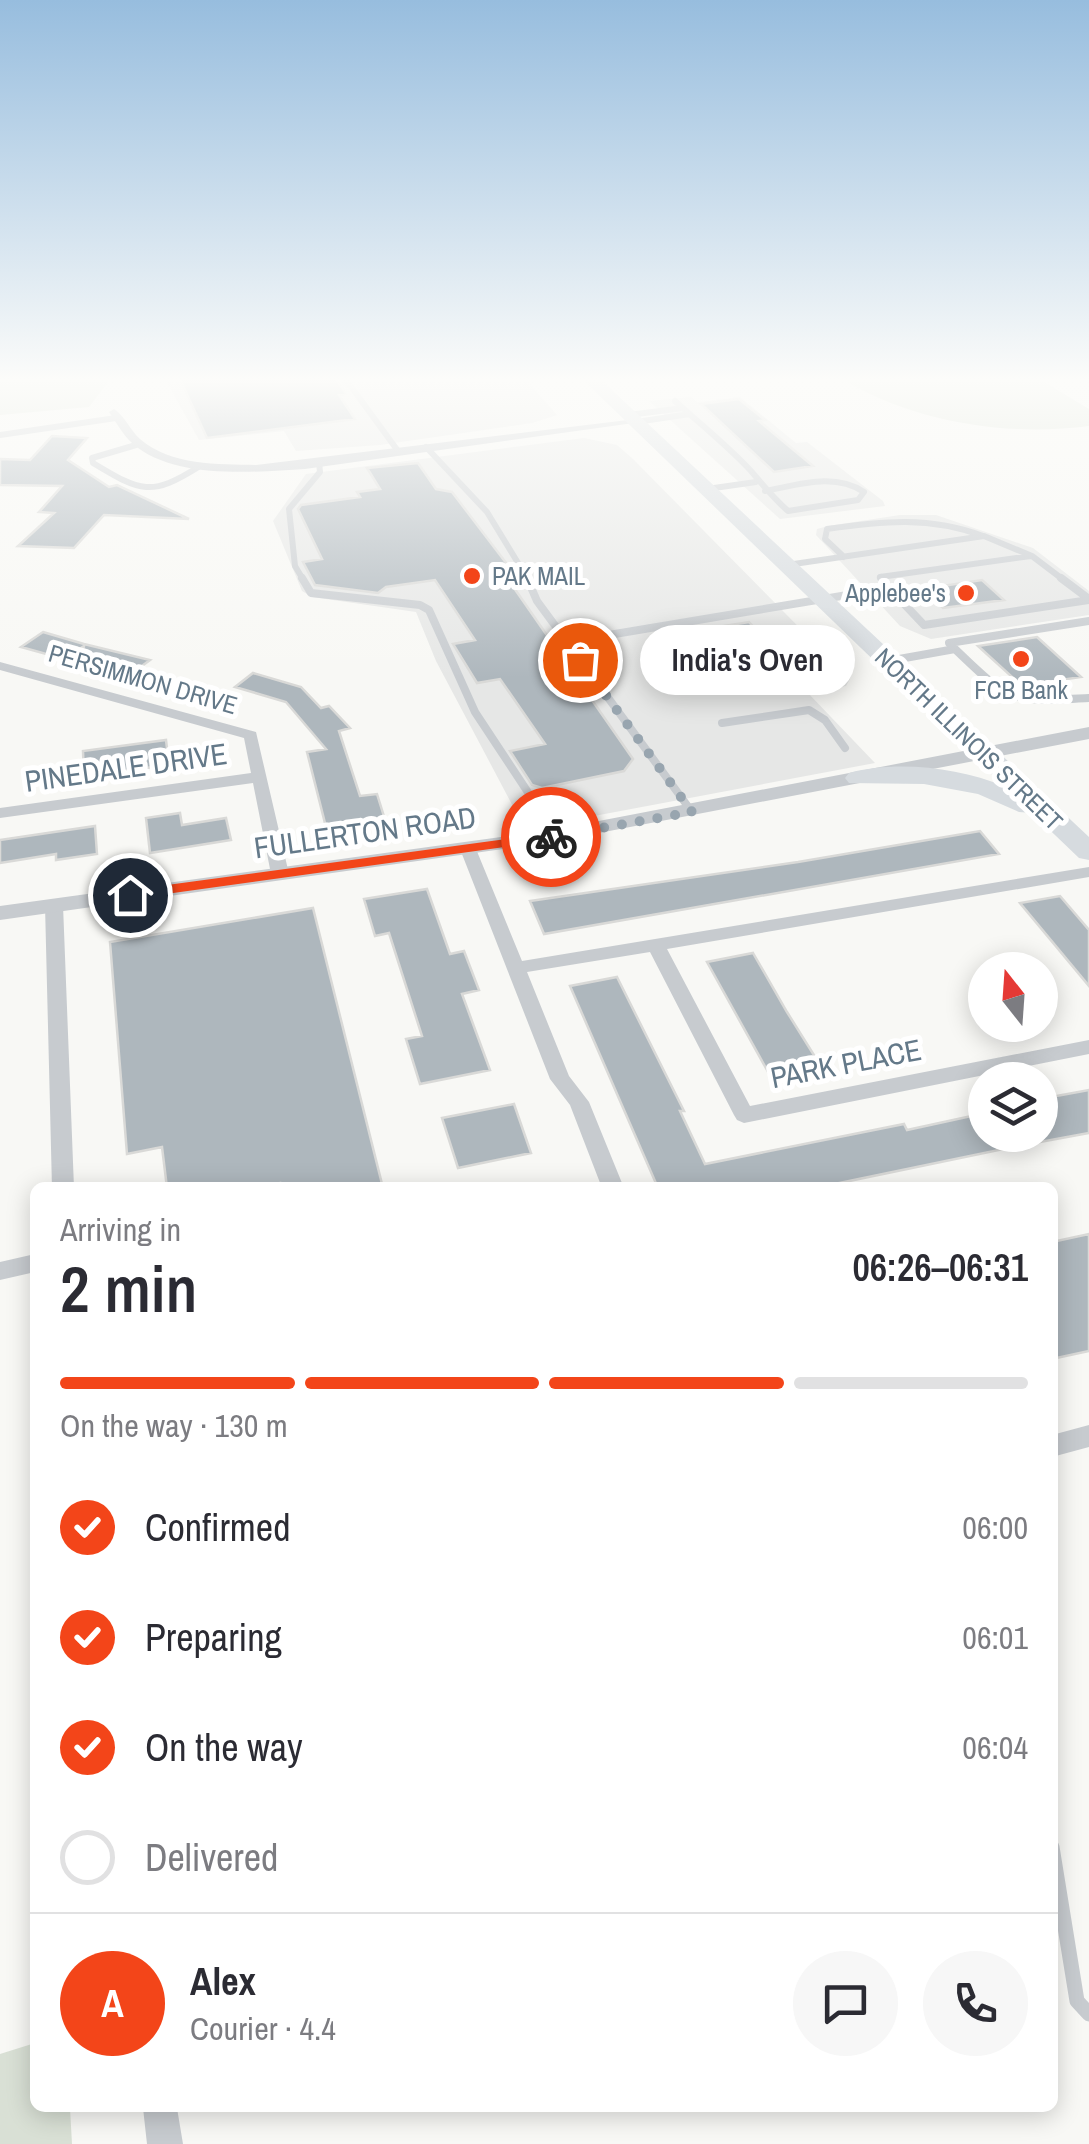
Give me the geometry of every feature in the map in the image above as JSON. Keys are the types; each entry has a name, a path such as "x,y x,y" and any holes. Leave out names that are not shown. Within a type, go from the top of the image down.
{"main road":[{"name":"NORTH ILLINOIS STREET","path":"694,477 1089,852"},
{"path":"858,778 908,775 958,779 1018,801 1058,824"}],"street":[{"name":"PERSIMMON DRIVE","path":"0,666 251,736 280,874"},
{"name":"FULLERTON ROAD","path":"0,913 468,849 692,812 1089,733"},
{"name":"PINEDALE DRIVE","path":"0,812 260,777"},
{"path":"468,849 560,1079 579,1102 611,1182"},
{"path":"516,968 1089,872"},
{"path":"54,905 63,1182"},
{"name":"PARK PLACE","path":"655,944 744,1115 1089,1047"},
{"path":"0,1271 30,1264"},
{"path":"1058,1444 1089,1436"},
{"path":"161,2112 166,2144"}],"lane":[{"path":"117,477 150,492 183,477"},
{"path":"316,477 289,509 295,566 310,593 429,610 447,663 500,757 537,806"},
{"path":"453,477 464,485 526,568 537,601 692,812"},
{"path":"755,477 756,482 788,511 858,500 864,492 856,484 838,480 765,490"},
{"path":"707,489 756,482"},
{"path":"844,557 824,538 827,529 912,518 953,523 1032,556 1089,600"},
{"path":"787,565 984,536"},
{"path":"1032,556 880,578 924,625 1089,600"},
{"path":"567,642 889,588"},
{"path":"888,661 1089,621"},
{"path":"952,646 1000,692 1031,701 1088,696"},
{"path":"722,723 809,710 825,720 845,748"},
{"path":"1058,1884 1077,2002 1089,2014"}],"shaded area":[{"path":"304,477 651,477 850,679 846,686 808,693 875,763 525,829 436,661 416,612 312,597 302,591 273,521"},
{"path":"733,477 852,477 885,506 780,519"},
{"path":"900,515 936,515 1033,548 1089,591 1089,615 931,639 900,626 816,535 817,529 828,526"},
{"path":"30,2045 30,2112 70,2112 72,2144 0,2144 0,2054"}],"building":[{"path":"0,477 94,477 109,487 117,485 189,519 104,515 74,548 18,546 54,513 39,512 62,486 0,485"},
{"path":"373,477 428,477 436,489 452,492 510,568 503,572 633,759 624,771 542,788 532,785 510,751 545,744 500,679 477,683 453,644 475,640 435,580 386,587 378,593 315,585 303,562 322,559 298,509 301,505 360,497 357,492 380,489"},
{"path":"982,580 1004,600 943,608 922,589"},
{"path":"749,622 787,664 749,671 712,628"},
{"path":"43,632 150,660 131,674 80,661 84,646 64,659 21,647"},
{"path":"1037,637 1081,677 1022,686 978,646"},
{"path":"253,673 301,687 321,708 329,706 350,728 339,731 360,796 377,794 386,823 327,831 307,752 326,749 286,702 235,687"},
{"path":"166,740 169,765 84,776 83,751"},
{"path":"180,813 182,825 226,818 231,840 150,853 146,818"},
{"path":"95,826 97,854 56,860 56,854 0,863 0,840"},
{"path":"980,831 999,854 544,934 530,901 798,862"},
{"path":"427,889 450,954 464,951 479,990 462,994 490,1070 420,1084 406,1039 422,1036 389,933 375,936 364,899"},
{"path":"1060,896 1089,930 1089,986 1020,903"},
{"path":"313,908 382,1182 166,1182 162,1147 127,1154 110,942"},
{"path":"753,953 822,1068 772,1079 707,962"},
{"path":"617,977 684,1111 680,1111 705,1164 904,1124 907,1130 968,1117 968,1152 989,1152 845,1182 655,1182 570,986"},
{"path":"1089,1090 1089,1133 1058,1139 1058,1096"},
{"path":"514,1104 531,1153 458,1168 442,1118"},
{"path":"1089,1234 1089,1351 1058,1358 1058,1241"}],"way so far":[{"path":"551,837 692,812 580,660"}],"place":[{"name":"PAK MAIL","path":"472,576"},
{"name":"Applebee's","path":"966,593"},
{"name":"FCB Bank","path":"1021,659"},
{"name":"India's Oven","path":"580,660"}],"route":[{"path":"130,895 551,837"}]}
